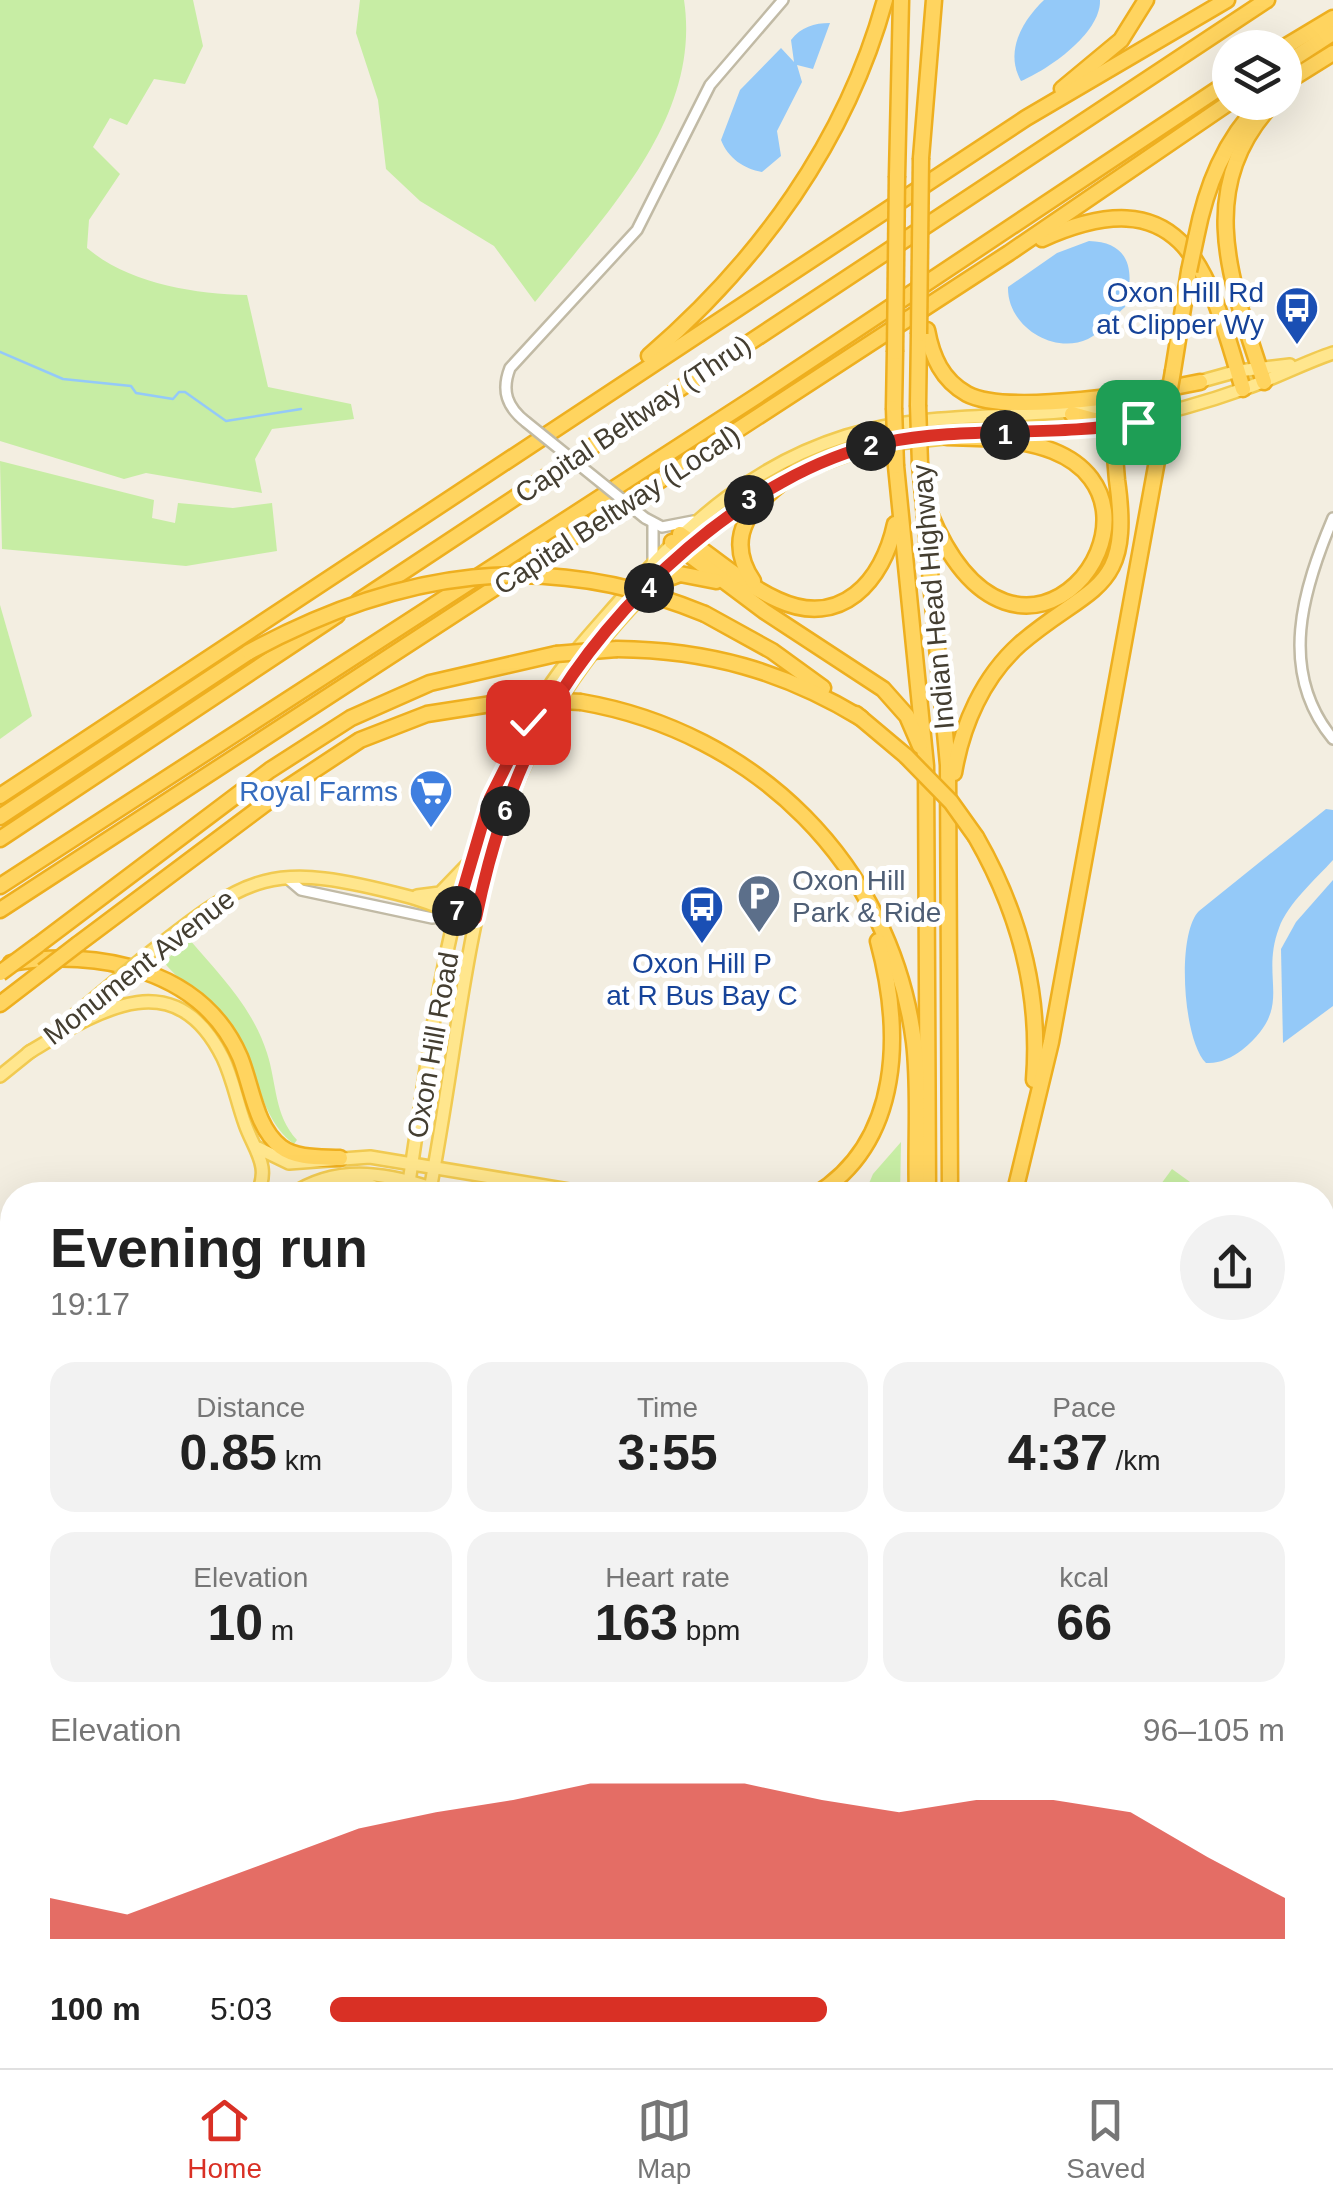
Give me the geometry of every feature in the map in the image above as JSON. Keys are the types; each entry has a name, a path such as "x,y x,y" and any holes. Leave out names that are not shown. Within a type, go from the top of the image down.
{"highway":[{"path":"602,395 702,308 773,227 805,180 848,101 885,0"},
{"name":"Indian Head Highway","path":"901,0 894,408 898,508 926,766 928,1182"},
{"name":"Indian Head Highway","path":"934,0 921,158 923,332 918,405 922,496 946,723 950,1182"},
{"path":"1026,118 1121,40 1146,0"},
{"path":"0,796 1026,118 1227,0"},
{"name":"Capital Beltway (Thru)","path":"0,839 1268,0"},
{"path":"1302,36 1333,18"},
{"path":"1302,53 1333,33"},
{"path":"1302,73 1328,56"},
{"path":"1302,77 1328,56"},
{"name":"Capital Beltway (Thru)","path":"0,886 707,428 1212,93"},
{"name":"Capital Beltway (Local)","path":"0,910 1009,253 1212,114"},
{"path":"1017,1182 1030,1116 1052,1042 1203,201 1222,156 1249,120"},
{"path":"1262,374 1230,274 1225,207 1236,162 1263,120"},
{"path":"1009,253 1092,221 1132,219 1167,231 1201,264 1244,390"},
{"path":"923,332 940,370 966,393 980,399 1108,396 1200,382"},
{"path":"947,808 961,739 986,684 1019,645 1096,592 1116,559 1120,504 1107,428 1091,417 1072,414"},
{"path":"922,496 954,563 984,593 1004,602 1042,604 1061,596 1077,586 1099,556 1105,520 1101,502 1085,473 1070,460 1035,445 947,437"},
{"path":"764,592 744,567 740,534 752,508 792,476"},
{"path":"676,538 695,543 764,592 790,604 831,605 861,591 887,556 898,508"},
{"path":"695,543 735,590"},
{"path":"653,584 692,574 735,590 898,702 914,728 926,766"},
{"path":"0,817 249,652 353,603 470,577 584,579 645,592 705,614 772,651 861,718 951,802 976,837 1008,901 1027,964 1035,1038 1030,1116"},
{"path":"0,969 270,770 351,718 430,683 556,654 616,649 681,652 759,668 818,692 861,718"},
{"path":"0,1004 281,792 360,740 427,714 523,699 580,702 637,714 730,755 803,813 864,892 896,968 914,1042 917,1182"},
{"path":"833,1182 871,1138 883,1114 888,1087 892,1033 888,984 864,892"},
{"path":"0,969 86,959 114,963 173,984 198,1000 231,1039 262,1122 278,1144 297,1154 340,1158"}],"main road":[{"name":"Oxon Hill Road","path":"409,1181 428,1055 456,914 471,857 502,773 544,696 652,564 694,521 760,474 813,448 867,430 923,421 1072,414 1134,402 1238,371 1262,374 1333,353"},
{"name":"Oxon Hill Road","path":"432,1182 476,918 500,823 539,730 575,672 695,543 744,503 792,476 882,443 1107,428 1244,390 1262,374"},
{"path":"404,896 440,892 471,857"},
{"name":"Monument Avenue","path":"0,1076 229,892 254,882 312,877 404,896 476,918"},
{"path":"28,1053 111,1007 150,1001 180,1010 220,1053 258,1148 262,1182"},
{"path":"258,1148 289,1163 370,1157 510,1182"},
{"path":"324,1182 347,1174 409,1181"}],"street":[{"path":"694,521 672,527 649,521 526,422 508,402 505,384 510,368 637,230 710,85 784,0"},
{"path":"1333,518 1304,597 1298,627 1306,684 1333,739"},
{"path":"649,521 652,564"},
{"name":"Monument Avenue","path":"287,878 301,890 432,918 456,914"}],"green space":[{"path":"0,0 193,0 203,46 185,84 154,79 127,125 110,118 93,147 120,174 89,220 87,248 141,278 205,292 247,295 268,387 351,404 354,419 272,429 255,459 262,493 146,473 124,479 0,441"},
{"path":"360,0 684,0 686,44 678,85 663,125 617,200 535,302 494,246 420,201 386,169 378,100 356,33"},
{"path":"0,461 154,500 152,518 175,523 178,503 233,508 272,503 277,551 186,566 2,549"},
{"path":"0,605 32,716 0,739"},
{"path":"189,939 253,1021 267,1053 280,1110 297,1140 294,1144 273,1121 230,1023 164,962"},
{"path":"901,1142 900,1182 870,1182"},
{"path":"1172,1169 1190,1182 1162,1182"}],"water":[{"path":"1044,0 1100,0 1098,12 1083,37 1059,59 1021,81 1016,70 1015,47 1029,17"},
{"path":"830,23 813,69 797,65 802,82 777,131 781,156 762,172 743,165 721,140 740,90 781,48 794,62 791,40 799,32"},
{"path":"1089,241 1114,247 1126,261 1130,282 1125,307 1088,339 1061,343 1034,334 1015,314 1008,287 1057,253"},
{"path":"1326,809 1333,810 1333,860 1295,901 1279,928 1268,1020 1242,1050 1225,1060 1206,1063 1192,1033 1185,987 1187,941 1192,923 1199,911"},
{"path":"1333,880 1333,1006 1283,1043 1281,949 1296,922"}],"waterway":[{"path":"0,352 63,379 131,386 136,393 173,399 179,392 185,392 226,421 301,409"}],"place":[{"name":"Oxon Hill Rd at Clipper Wy","path":"1297,346"},
{"name":"Royal Farms","path":"431,829"},
{"name":"Oxon Hill Park & Ride","path":"759,934"},
{"name":"Oxon Hill P at R Bus Bay C","path":"702,945"}],"route":[{"path":"528,722 490,798 456,914 476,918 488,862 508,801 539,730 567,683 614,625 670,566 744,503 805,469 882,443 1074,432 1138,422"}]}
